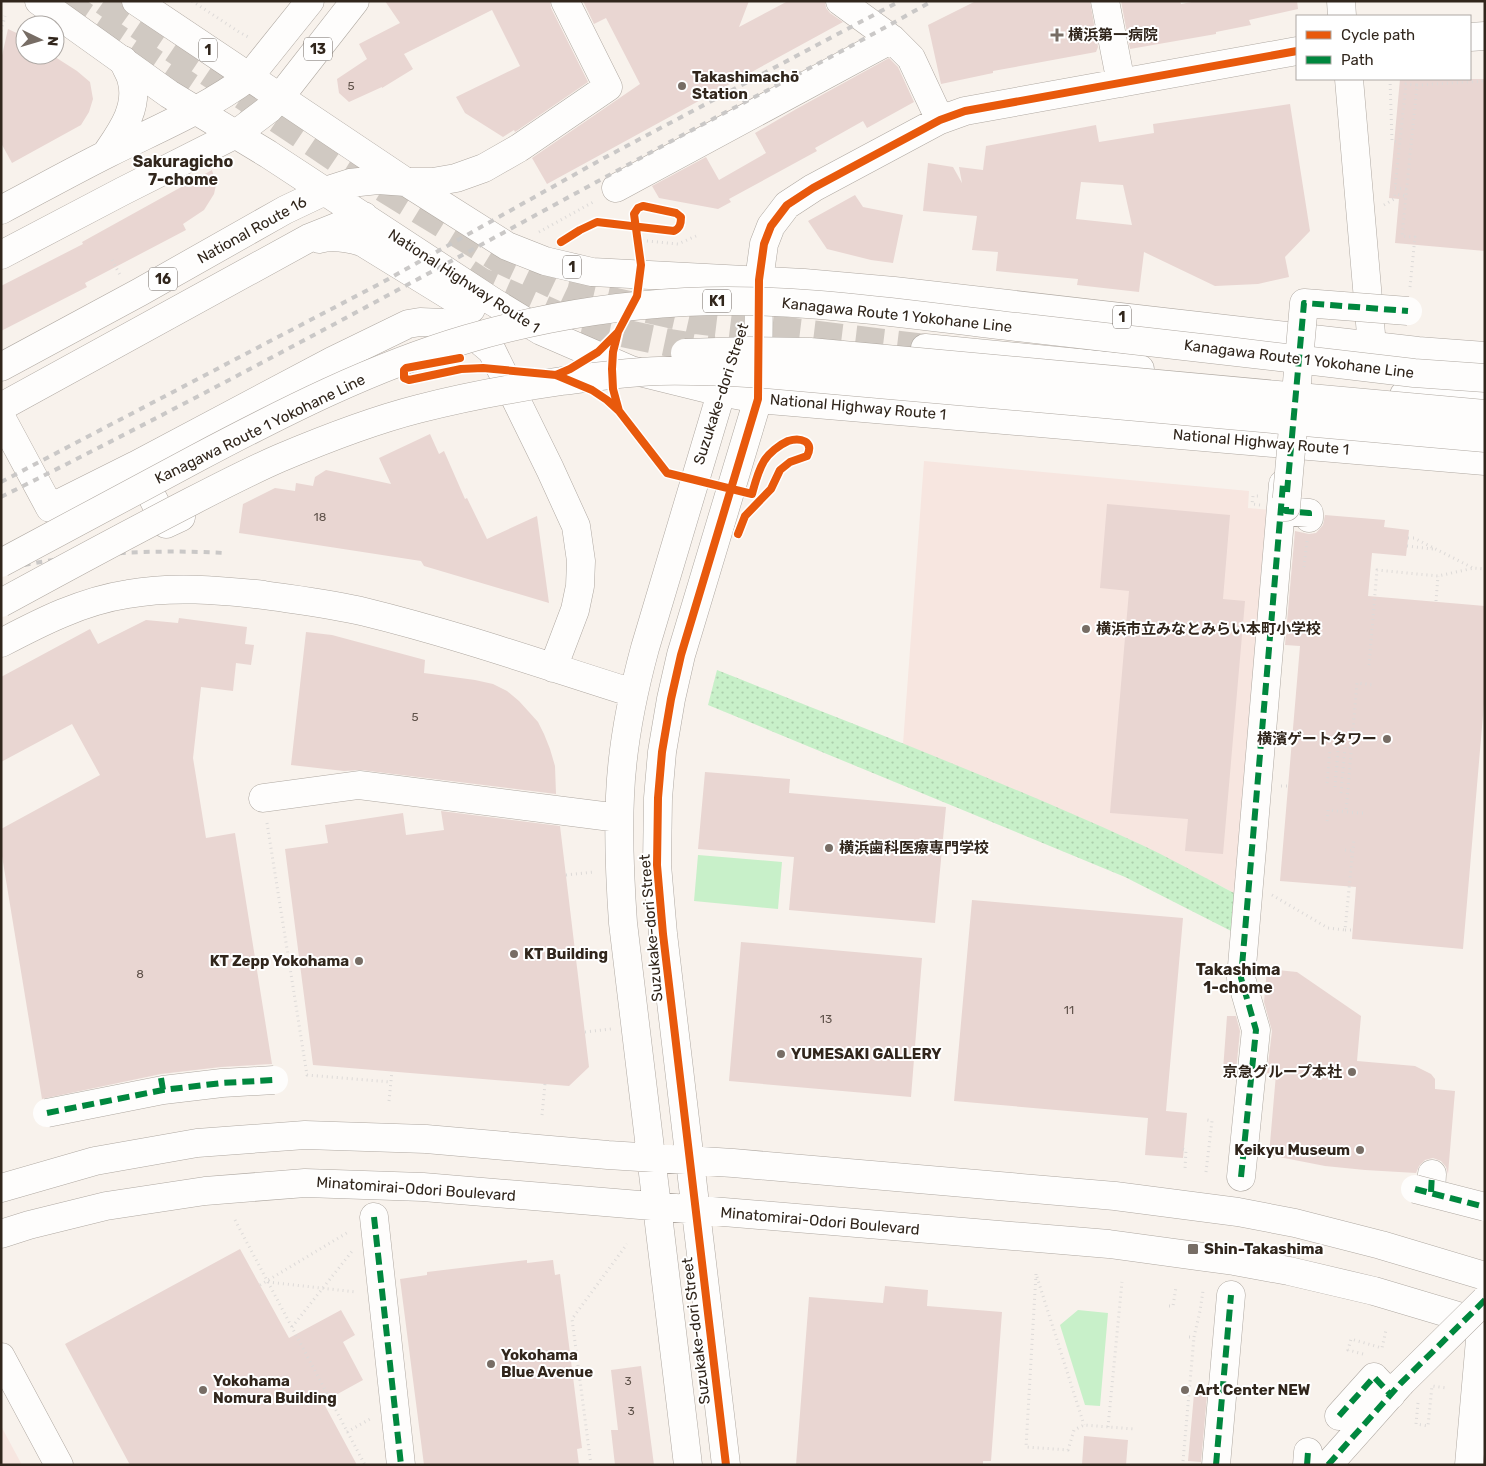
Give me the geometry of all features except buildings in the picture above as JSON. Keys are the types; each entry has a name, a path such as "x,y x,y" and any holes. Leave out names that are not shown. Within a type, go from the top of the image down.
{"main road":[{"name":"National Highway Route 1","path":"39,1 169,94 325,191 492,301 541,331 631,370 720,392 758,399 1485,461"},
{"name":"1","path":"136,1 406,182 507,246 546,261 592,272 758,280 894,291 1372,346 1485,356"},
{"name":"13","path":"280,97 355,1"},
{"name":"National Route 16","path":"1,367 140,292 285,210 325,191 350,183 378,180 433,182 456,178 484,168 519,148 608,86 565,1"},
{"path":"840,1 892,39 910,58 940,120"},
{"path":"1105,1 1121,83"},
{"path":"1340,1 1342,15"},
{"name":"13","path":"249,77 302,5"},
{"path":"1471,37 1485,36"},
{"path":"616,188 892,39"},
{"path":"758,280 764,244 771,226 787,205 813,188 940,120 965,111 1296,51"},
{"path":"106,154 124,128 133,95 131,79 123,60"},
{"path":"1,210 106,154 195,111 219,98 249,77"},
{"path":"1349,80 1372,346"},
{"path":"1,255 122,191 236,134 269,109 280,97"},
{"name":"16","path":"1,407 289,248 364,216"},
{"path":"289,248 333,236 350,238 362,242 482,315 501,322 541,331"},
{"name":"Suzukake-dori Street","path":"688,1465 623,922 619,865 620,793 633,693 644,648 720,392 758,280"},
{"name":"Suzukake-dori Street","path":"726,1465 661,920 657,864 658,798 662,752 681,655 758,399 758,280"},
{"name":"Kanagawa Route 1 Yokohane Line","path":"1,563 264,423 361,377 465,340 507,328 567,315 619,307 714,301 803,304 994,324 1414,373 1485,378"},
{"path":"1240,1177 1256,1030 1241,978 1250,882 1294,510 1304,303 1408,311"},
{"path":"1,417 50,508 136,465 332,361 408,324 420,322 443,324 473,335 492,351 576,526 581,561 580,586 575,610 553,668"},
{"path":"994,324 1102,348 1347,383 1485,395"},
{"path":"925,348 1418,396 1485,395"},
{"path":"1,602 172,511 332,430 376,411 448,388 518,372 574,363 643,355 749,351 810,352 1485,414"},
{"path":"278,459 375,422 417,409 518,387 609,375 704,370 1485,438"},
{"path":"923,376 1432,424 1485,438"},
{"path":"136,465 166,524 270,474 349,442 426,419 516,398"},
{"path":"1,643 38,623 94,601 128,594 176,589 222,590 287,598 365,612 441,632 633,693"},
{"path":"585,678 596,685 611,706 618,719 625,746"},
{"path":"264,798 359,785 619,818"},
{"path":"47,1113 162,1084 274,1080"},
{"path":"1,1188 95,1161 197,1143 305,1135 426,1140 1115,1196 1238,1212 1295,1223 1372,1242 1485,1276"},
{"name":"Minatomirai-Odori Boulevard","path":"1,1234 106,1206 205,1190 305,1182 423,1187 1109,1244 1234,1261 1289,1271 1484,1316"},
{"path":"1426,1185 1485,1207"},
{"path":"364,1222 401,1465"},
{"path":"1469,1465 1484,1316 1485,1287"},
{"path":"1216,1465 1231,1295"},
{"path":"1314,1461 1404,1393 1484,1316"},
{"path":"1,1357 59,1465"},
{"path":"1339,1416 1356,1391 1374,1377 1404,1393"}],"path":[{"path":"192,1 253,39"},
{"path":"1,31 5,16"},
{"path":"1390,80 1392,141 1400,142"},
{"path":"1406,189 1396,188 1406,84 1485,81"},
{"path":"1408,311 1414,238 1402,236 1417,85"},
{"path":"539,232 616,188"},
{"path":"1379,208 1394,199 1395,194 1406,196"},
{"path":"636,232 637,245 678,244 696,236"},
{"path":"112,260 120,275"},
{"path":"1294,510 1304,567"},
{"path":"1408,538 1414,538 1474,568"},
{"path":"1407,546 1436,549"},
{"path":"1369,665 1377,570 1438,576 1474,568 1485,569"},
{"path":"1436,601 1438,576"},
{"path":"1346,812 1357,683 1374,685"},
{"path":"1341,793 1345,748 1352,748"},
{"path":"1326,783 1330,749"},
{"path":"1335,787 1338,750"},
{"path":"264,798 307,1075 391,1082"},
{"path":"1327,821 1328,810 1363,813"},
{"path":"1345,930 1354,838"},
{"path":"1345,850 1352,851"},
{"path":"566,875 594,872"},
{"path":"1250,882 1328,928 1353,930"},
{"path":"585,1032 614,1029"},
{"path":"389,1101 392,1071"},
{"path":"542,1115 544,1084"},
{"path":"1206,1172 1212,1121 1208,1120"},
{"path":"1183,1150 1186,1150 1185,1169"},
{"path":"235,1220 364,1465"},
{"path":"260,1285 268,1282 364,1222"},
{"path":"591,1465 572,1319 627,1244"},
{"path":"292,1327 356,1246"},
{"path":"1084,1425 1036,1274 1026,1447 1068,1450 1074,1430 1084,1425 1134,1429"},
{"path":"268,1282 362,1292"},
{"path":"1108,1427 1122,1282"},
{"path":"1169,1306 1173,1306 1176,1287"},
{"path":"1184,1461 1194,1337 1202,1291"},
{"path":"1367,1355 1348,1350 1351,1339 1382,1348 1386,1330"},
{"path":"1188,1337 1194,1337"},
{"path":"1404,1393 1416,1424 1428,1426 1432,1386 1447,1388"}],"shaded area":[{"name":"横浜市立みなとみらい本町小学校","path":"924,461 1249,491 1248,508 1271,510 1238,895 1133,841 903,744"},
{"path":"1,1426 22,1465 1,1465"}],"green space":[{"path":"717,670 977,773 1158,853 1238,895 1235,933 1125,877 708,705"},
{"path":"698,855 782,862 778,909 694,901"},
{"path":"1078,1310 1108,1313 1100,1406 1085,1405 1060,1325"}],"tunnel":[{"path":"62,1 266,138"},
{"path":"104,1 346,165 501,260 567,291 696,320 925,348"},
{"path":"468,273 480,281 575,323 713,350"}],"railway":[{"path":"1,482 383,282 604,158 900,1"},
{"path":"1,497 85,455 335,323 932,1"},
{"path":"1,570 84,556 140,552 224,553"}],"marked path":[{"path":"1287,492 1304,303 1408,311"},
{"path":"1241,1177 1256,1030 1241,978 1283,484"},
{"path":"1286,507 1286,511 1309,513 1309,518"},
{"path":"161,1078 163,1090"},
{"path":"47,1113 163,1090 222,1083 274,1080"},
{"path":"1431,1192 1432,1174"},
{"path":"1415,1189 1485,1207"},
{"path":"374,1217 401,1465"},
{"path":"1216,1465 1231,1295"},
{"path":"1328,1465 1401,1383 1485,1300"},
{"path":"1339,1416 1374,1377 1391,1395"},
{"path":"1307,1465 1308,1452"}],"cycle path":[{"path":"726,1465 663,934 657,865 658,798 662,752 681,655 758,399 759,280 764,244 771,226 787,205 813,188 940,120 965,111 1296,51"},
{"path":"561,242 597,222 674,231 678,229 681,217 676,213 643,206 638,208 634,214 641,265 637,296 618,332 613,352 613,389 619,411 667,473 752,494 760,469 771,452 788,441 801,440 808,444 809,451 807,456 790,462 780,470 771,489 745,516 738,534"},
{"path":"556,375 598,352 617,333"},
{"path":"460,358 406,368 404,370 404,378 409,380 461,369 483,368 556,375 592,390 619,411"}],"place":[{"name":"横浜第一病院","path":"1057,35"},
{"name":"Takashimachō Station","path":"682,86"},
{"name":"横浜市立みなとみらい本町小学校","path":"1086,629"},
{"name":"横濱ゲートタワー","path":"1387,739"},
{"name":"横浜歯科医療専門学校","path":"829,848"},
{"name":"KT Building","path":"514,954"},
{"name":"KT Zepp Yokohama","path":"359,961"},
{"name":"YUMESAKI GALLERY","path":"781,1054"},
{"name":"京急グループ本社","path":"1352,1072"},
{"name":"Keikyu Museum","path":"1360,1150"},
{"name":"Shin-Takashima","path":"1193,1249"},
{"name":"Yokohama Blue Avenue","path":"491,1364"},
{"name":"Yokohama Nomura Building","path":"203,1390"},
{"name":"Art Center NEW","path":"1185,1390"}],"district":[{"name":"Sakuragicho 7-chome","path":"183,170"},
{"name":"Takashima 1-chome","path":"1238,978"}]}
